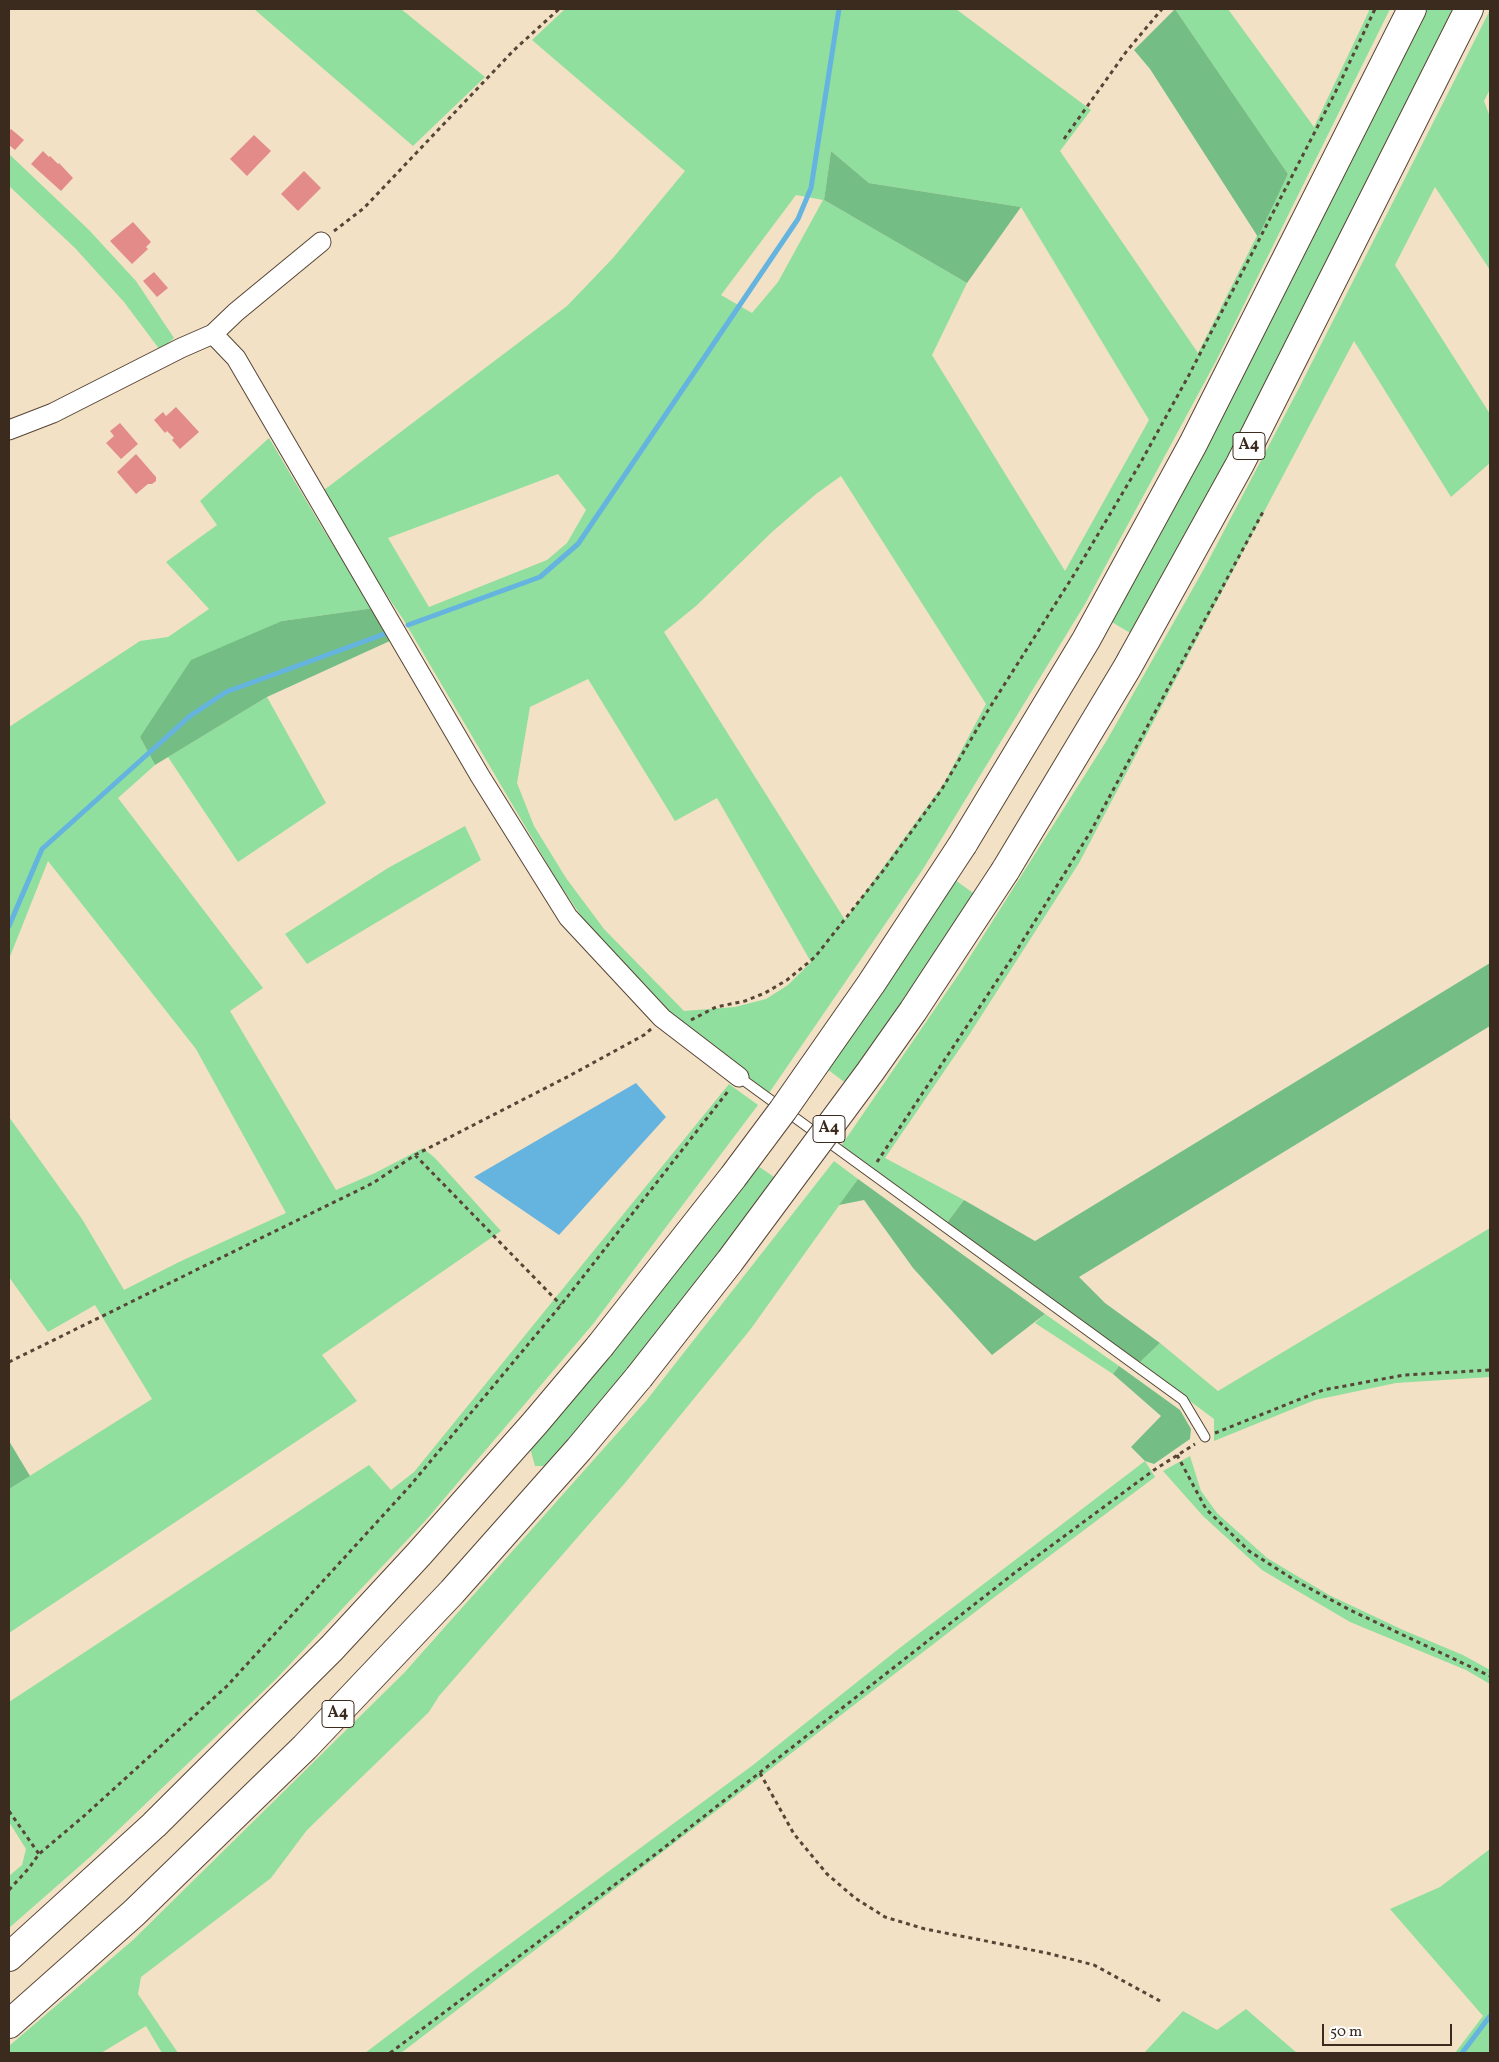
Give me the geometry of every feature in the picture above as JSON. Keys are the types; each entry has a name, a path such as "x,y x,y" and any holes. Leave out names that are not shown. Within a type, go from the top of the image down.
{"highway":[{"path":"9,1957 154,1825 208,1773 332,1648 419,1554 535,1423 600,1346 733,1177 783,1110 871,984 963,844 1086,640 1193,444 1412,9"},
{"name":"A4","path":"9,2024 177,1872 305,1747 452,1592 579,1449 639,1377 730,1261 870,1072 913,1011 1005,871 1132,660 1240,464 1469,9"}],"street":[{"path":"9,430 53,413 181,348 214,334 236,312 321,242"},
{"path":"214,334 236,358 480,776 568,917 662,1018 740,1077"}],"lane":[{"path":"740,1077 1183,1400 1205,1437"}],"path":[{"path":"321,242 364,208 514,50 559,9"},
{"path":"1064,138 1126,52 1162,9"},
{"path":"679,1031 694,1017 716,1007 745,1001 765,993 787,980 814,957 883,871 942,789 987,712 1075,573 1141,462 1189,375 1326,111 1375,9"},
{"path":"871,1171 1012,958 1091,831 1264,510"},
{"path":"9,1362 373,1183 415,1155 622,1048 644,1035 662,1018"},
{"path":"9,1890 39,1854 84,1816 227,1686 409,1487 560,1305 740,1077"},
{"path":"415,1155 560,1305"},
{"path":"390,2053 661,1850 1017,1570 1154,1470 1205,1437 1323,1390 1404,1376 1490,1370"},
{"path":"1178,1455 1206,1509 1249,1551 1296,1582 1490,1676"},
{"path":"760,1773 794,1834 828,1874 855,1898 885,1918 925,1929 1047,1952 1094,1965 1160,2001"},
{"path":"9,1811 39,1854"}],"green space":[{"path":"254,9 401,9 485,77 413,146"},
{"path":"565,9 956,9 1091,110 1060,151 1198,353 1288,174 1175,9 1228,9 1314,127 1369,11 1368,9 1390,9 1216,361 1085,604 923,869 769,1093 683,1027 586,923 558,882 403,619 359,554 324,490 567,306 613,258 685,171 532,40","holes":["831,151 869,183 1021,207 1149,420 1065,571 932,355 967,283 824,200","796,195 823,200 778,282 752,313 721,295","558,474 586,510 567,543 547,560 429,607 388,538","841,476 986,704 944,783 845,920 664,632 696,606 772,532 816,494","588,679 675,821 717,798 811,962 788,985 766,999 735,1007 684,1011 604,929 566,878 534,826 517,783 530,707"]},
{"path":"1175,9 1288,174 1258,237 1150,69 1134,50"},
{"path":"1425,9 1456,9 1249,422 1132,634 1110,621"},
{"path":"1490,10 1490,89 1484,101 1490,117 1490,270 1435,187 1395,265 1490,414 1490,463 1451,497 1354,341 1079,863 969,1035 885,1158 964,1200 946,1224 841,1146 961,971 1107,740 1205,567 1298,390"},
{"path":"831,151 869,183 1021,207 967,283 824,200"},
{"path":"9,154 89,230 136,281 174,338 160,350 124,302 75,248 9,186"},
{"path":"269,438 323,529 374,608 282,621 140,737 155,765 118,798 263,988 230,1011 336,1190 375,1173 423,1148 435,1158 501,1231 322,1355 357,1401 9,1633 9,1489 152,1399 95,1305 48,1332 9,1277 9,1117 82,1219 124,1290 179,1262 286,1213 196,1049 48,861 9,959 9,727 140,641 168,637 209,609 166,562 217,525 200,501"},
{"path":"374,608 392,640 267,697 155,765 140,737 191,660 282,621"},
{"path":"267,697 326,803 238,862 168,757"},
{"path":"465,826 481,860 307,964 285,934 388,868"},
{"path":"955,880 976,895 847,1084 827,1069"},
{"path":"1490,963 1490,1026 1079,1277 1105,1303 1160,1343 1139,1363 946,1224 964,1200 1035,1241"},
{"path":"729,1084 758,1105 593,1324 426,1520 276,1679 90,1857 9,1928 9,1876 22,1865 26,1849 9,1822 9,1702 369,1465 391,1490 414,1472"},
{"path":"834,1161 858,1179 750,1330 625,1483 439,1696 429,1712 307,1830 271,1878 141,1977 138,1994 178,2053 162,2053 146,2026 101,2053 9,2053 9,2046 133,1940 404,1673 646,1401"},
{"path":"755,1164 777,1179 668,1319 548,1466 535,1466 530,1448"},
{"path":"858,1179 1045,1314 992,1355 913,1268 864,1200 839,1205"},
{"path":"1490,1228 1490,1377 1396,1383 1315,1400 1214,1441 1214,1419 1139,1363 1160,1343 1218,1391"},
{"path":"1045,1314 1119,1366 1113,1374 1035,1323"},
{"path":"1119,1366 1180,1410 1191,1429 1190,1439 1154,1464 1145,1461 1131,1447 1161,1416 1113,1374"},
{"path":"9,1441 30,1476 9,1489"},
{"path":"1190,1456 1201,1491 1217,1513 1267,1558 1329,1595 1403,1630 1463,1655 1490,1670 1490,1684 1466,1670 1350,1622 1262,1570 1203,1516 1163,1471"},
{"path":"1145,1461 1155,1477 996,1596 401,2053 365,2053 753,1765 901,1647"},
{"path":"1490,1849 1490,2053 1455,2053 1483,2016 1390,1909 1440,1887"},
{"path":"1246,2009 1297,2053 1144,2053 1183,2011 1217,2030"}],"water":[{"path":"636,1083 666,1117 559,1235 474,1177"}],"building":[{"path":"11,129 24,140 15,150 9,145 9,131"},
{"path":"254,135 271,151 247,176 230,159"},
{"path":"43,151 59,163 73,178 61,191 31,164"},
{"path":"304,171 321,188 298,211 281,194"},
{"path":"133,222 151,242 146,247 148,249 132,264 110,241"},
{"path":"154,272 168,288 157,297 143,281"},
{"path":"176,407 199,432 180,449 172,440 174,438 167,431 165,433 154,420 163,412 166,416"},
{"path":"120,423 138,444 121,459 106,443 114,436 110,431"},
{"path":"136,454 156,477 156,481 148,484 136,494 117,472"}],"waterway":[{"path":"408,625 540,577 578,544 798,219 811,188 839,9"},
{"path":"9,926 42,849 190,716 226,692 387,633"},
{"path":"1462,2053 1490,2016"}]}
